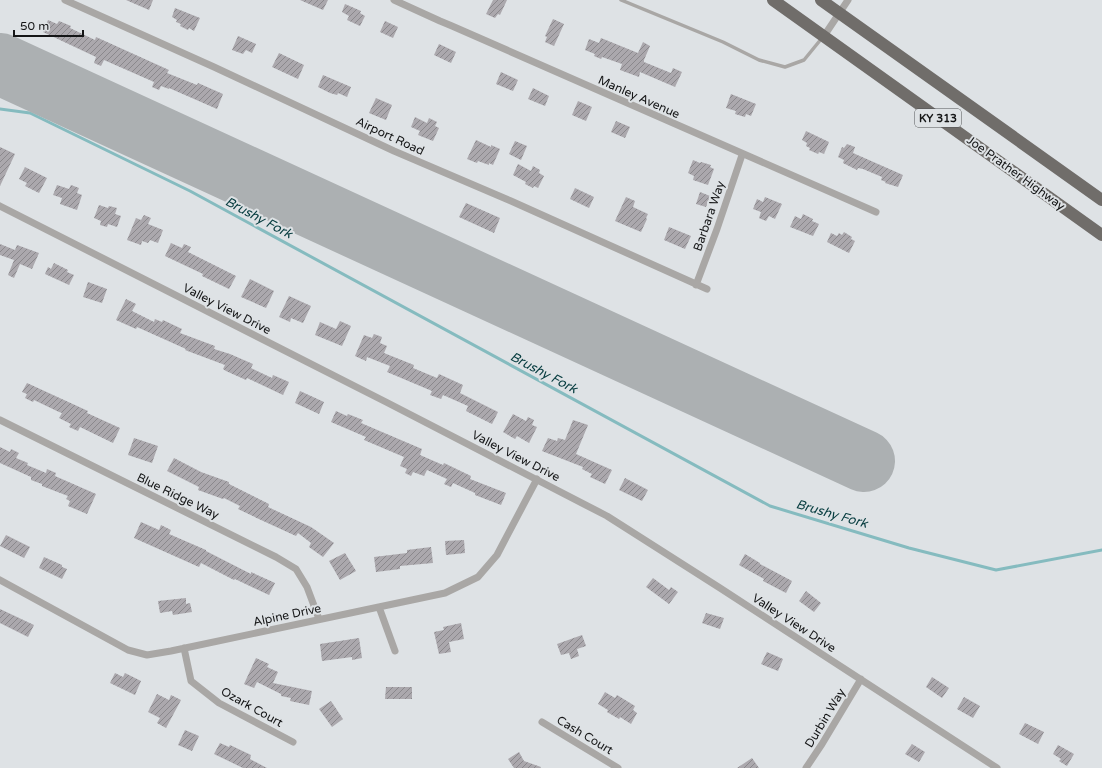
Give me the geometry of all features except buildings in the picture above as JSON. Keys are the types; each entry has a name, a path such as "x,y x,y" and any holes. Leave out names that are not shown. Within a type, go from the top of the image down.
{"highway":[{"name":"Joe Prather Highway","path":"773,0 1102,235"},
{"name":"KY 313","path":"821,0 1102,200"}],"street":[{"name":"Airport Road","path":"65,0 214,67 394,151 511,201 707,289"},
{"name":"Manley Avenue","path":"394,0 742,155 876,212"},
{"path":"824,36 848,0"},
{"name":"Barbara Way","path":"696,285 742,155"},
{"name":"Valley View Drive","path":"0,206 537,479 606,516 997,768"},
{"name":"Blue Ridge Way","path":"0,420 276,557 296,569 308,587 319,620"},
{"name":"Alpine Drive","path":"0,580 128,650 147,655 445,593 478,577 497,555 537,479"},
{"path":"379,607 395,651"},
{"name":"Ozark Court","path":"184,648 191,681 219,703 293,742"},
{"name":"Durbin Way","path":"806,768 861,679"},
{"name":"Cash Court","path":"542,722 618,768"}],"lane":[{"path":"621,0 723,42 759,60 785,67 804,60 824,36"}],"waterway":[{"name":"Brushy Fork","path":"0,109 30,113 190,191 770,506 909,548 996,570 1102,550"}],"runway":[{"path":"0,64 864,461"}]}
